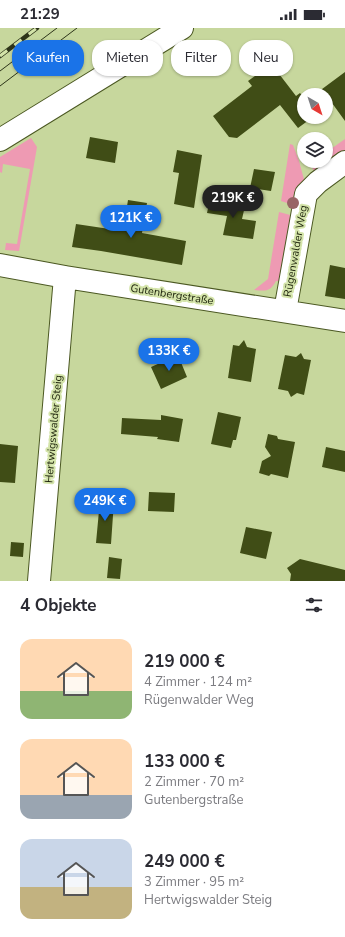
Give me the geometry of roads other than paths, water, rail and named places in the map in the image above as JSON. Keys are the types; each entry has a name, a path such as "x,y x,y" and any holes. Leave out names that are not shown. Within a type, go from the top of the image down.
{"street":[{"path":"0,140 182,28"},
{"name":"Rügenwalder Weg","path":"285,311 306,194 318,182 345,162"},
{"name":"Gutenbergstraße","path":"0,265 65,277 345,321"},
{"name":"Hertwigswalder Steig","path":"40,581 65,277"}],"tram line":[{"path":"0,71 57,28"},
{"path":"0,86 77,28"}],"railway":[{"path":"0,56 37,28"}]}
